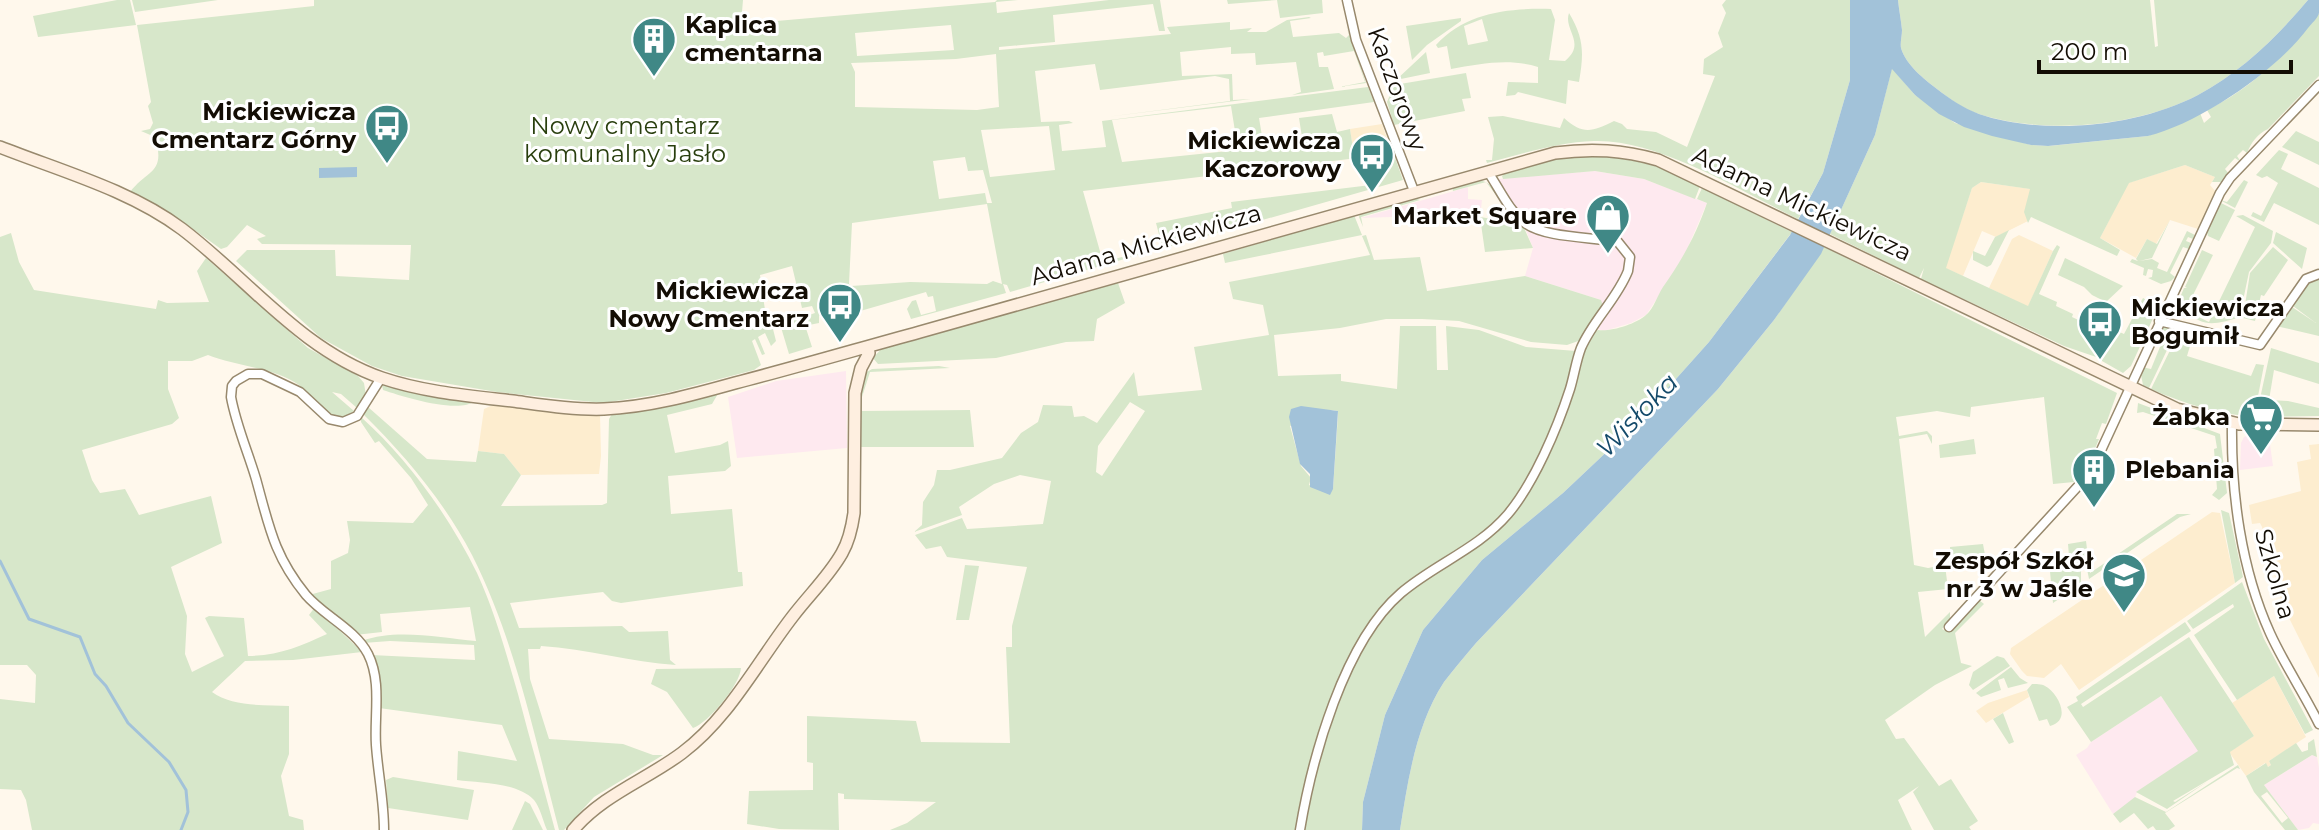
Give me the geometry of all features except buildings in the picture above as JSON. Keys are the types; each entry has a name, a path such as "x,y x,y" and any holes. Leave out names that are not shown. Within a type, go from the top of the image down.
{"street":[{"name":"Kaczorowy","path":"1347,0 1356,40 1414,191"},
{"path":"1949,627 2086,478 2220,193 2230,178 2319,85"},
{"name":"Adama Mickiewicza","path":"0,147 152,209 212,253 288,322 323,349 381,378 484,398 568,408 603,409 654,404 868,347 1555,153 1603,149 1658,160 2186,413 2232,424 2319,425"},
{"path":"1300,830 1312,771 1329,717 1345,675 1363,642 1400,594 1476,543 1514,506 1564,406 1581,348 1628,271 1630,257 1618,242 1539,230 1527,224 1514,211 1488,172"},
{"path":"2159,321 2258,346 2265,341 2303,282 2319,274"},
{"path":"573,830 607,798 683,752 704,732 726,708 834,566 851,532 854,513 855,393 858,376 869,353 868,347"},
{"path":"381,378 357,416 343,422 329,419 300,392 262,374 248,374 236,381 231,397 267,528 281,560 309,599 368,654 375,674 376,744 384,803 384,830"},
{"name":"Szkolna","path":"2232,424 2234,495 2251,575 2269,630 2319,724"}],"shaded area":[{"path":"1382,124 1390,146 1354,155 1350,129"},
{"path":"2185,165 2215,177 2210,185 2216,192 2198,229 2170,220 2156,244 2147,239 2136,258 2100,238 2128,183"},
{"name":"Market Square","path":"1595,171 1644,179 1707,203 1682,261 1646,315 1604,331 1590,327 1601,300 1525,276 1533,248 1525,228 1526,222 1498,179"},
{"path":"1981,182 2031,189 2025,212 2028,221 1996,237 1982,231 1963,276 1945,268 1972,188"},
{"path":"1468,187 1468,199 1482,200 1480,217 1361,218"},
{"path":"2019,235 2053,251 2028,307 1989,288 2012,239"},
{"path":"846,371 847,448 737,458 728,397 776,381"},
{"path":"495,404 600,414 599,474 521,475 504,454 478,451 484,409"},
{"path":"2249,435 2269,437 2273,466 2240,470 2241,443"},
{"path":"2319,444 2319,678 2282,604 2262,527 2260,523 2252,524 2249,505 2301,491 2297,462 2311,459 2309,445"},
{"name":"Zespół Szkół nr 3 w Jaśle","path":"2212,512 2220,513 2235,583 2079,690 2061,664 2044,678 2027,676 2022,671 2010,654 2011,648"},
{"path":"2274,676 2306,737 2269,761 2271,765 2268,767 2265,763 2246,776 2229,752 2254,736 2232,703"},
{"path":"2027,690 2029,697 1986,723 1976,711 1988,703"},
{"path":"2161,696 2199,751 2137,792 2134,800 2113,814 2076,755"},
{"path":"2312,755 2317,757 2319,768 2319,824 2313,823 2309,828 2298,830 2264,785"}],"green space":[{"path":"130,0 136,25 38,37 33,16"},
{"path":"132,0 218,0 135,12"},
{"name":"Nowy cmentarz komunalny Jasło","path":"314,0 743,0 741,24 997,0 1018,0 996,2 997,13 1109,0 1160,0 1165,31 1159,31 1153,4 1053,15 1055,42 999,47 999,50 1171,34 1167,27 1230,22 1230,30 1252,28 1247,32 1266,32 1287,20 1309,17 1290,21 1293,37 1339,33 1346,38 1349,35 1346,25 1366,83 1339,87 1365,82 1354,51 1324,56 1323,52 1317,53 1319,67 1328,67 1334,89 1292,95 1301,92 1296,62 1256,65 1255,53 1231,54 1231,47 1180,52 1182,76 1232,74 1233,100 1251,99 1106,117 1230,101 1229,79 1215,76 1100,90 1095,64 1035,71 1041,122 1073,123 1059,125 1062,151 1106,147 1102,121 1368,87 1374,102 1259,118 1263,142 1302,137 1299,118 1332,114 1337,132 1350,129 1354,155 1375,152 1373,156 1376,159 1394,155 1403,180 1147,253 1146,250 1162,246 1156,223 1232,208 1231,202 1371,185 1366,157 1083,191 1103,262 1142,254 1010,292 1003,284 1006,293 911,319 907,309 912,301 916,300 921,315 936,311 933,296 928,297 926,292 843,316 840,305 837,310 819,316 819,323 809,325 806,316 815,313 812,306 802,308 792,266 760,275 765,310 759,312 769,313 776,341 771,346 765,333 758,337 765,354 762,355 755,339 752,341 761,365 754,370 666,393 603,403 497,392 402,376 372,366 321,338 236,261 247,250 335,250 336,276 409,280 411,245 262,244 257,239 266,236 247,225 227,247 221,249 166,210 130,192 153,170 158,158 155,137 141,131 150,129 153,123 137,25 314,6","holes":["951,25 954,50 857,56 855,33","996,54 999,107 977,110 855,107 855,72 851,63 956,59","1231,106 1238,150 1122,162 1112,120","1049,126 1055,170 990,177 981,130","965,157 968,171 983,170 992,203 987,203 985,193 939,199 933,161","987,204 1002,284 993,281 987,284 849,284 852,223"]},
{"path":"1227,0 1277,0 1228,4"},
{"path":"1277,0 1322,0 1323,13 1280,18"},
{"path":"1726,0 1850,0 1850,80 1823,173 1798,219 1672,157 1619,143 1594,141 1567,144 1487,163 1486,160 1492,160 1494,139 1488,117 1503,116 1560,128 1564,118 1588,130 1614,121 1627,129 1656,132 1687,147 1715,76 1703,74 1704,59 1723,47 1718,33 1726,13 1722,5"},
{"path":"1898,0 2150,0 2155,47 2158,46 2154,0 2308,0 2258,53 2198,95 2174,106 2119,121 2061,126 2005,121 1979,114 1962,107 1937,89 1916,71 1903,54"},
{"path":"1551,9 1555,20 1549,60 1565,61 1574,48 1569,13 1578,30 1582,46 1581,72 1579,82 1568,80 1566,104 1518,92 1506,96 1508,82 1538,83 1538,67 1505,62 1451,69 1447,46 1438,48 1436,45 1474,19 1504,11","holes":["1482,19 1488,41 1468,45 1464,26"]},
{"path":"2319,13 2319,76 2258,136 2247,153 2243,150 2237,156 2241,162 2235,158 2225,169 2229,174 2222,182 2212,182 2215,177 2185,165 2129,183 2100,238 2120,250 2117,256 2031,217 2028,223 2024,212 2030,189 1981,182 1972,188 1946,268 2028,306 2057,245 2060,247 2039,294 2057,302 2056,306 2073,314 2072,317 2108,334 2111,328 2124,334 2143,298 2151,303 2155,314 2131,366 2123,373 2102,359 2064,346 1921,279 1924,268 1919,278 1830,234 1875,135 1892,68 1915,95 1955,123 2031,145 2148,136 2200,113 2204,123 2211,117 2207,110 2269,68"},
{"path":"1461,18 1461,21 1412,60 1406,26"},
{"path":"1426,52 1430,73 1396,80"},
{"path":"1466,73 1471,98 1462,99 1465,111 1394,125 1387,102 1394,85"},
{"path":"2296,131 2319,142 2319,165 2282,147"},
{"path":"2279,150 2288,154 2281,169 2319,188 2319,225 2274,203 2264,222 2251,216 2253,212 2261,216 2278,183 2267,176 2262,178 2256,175"},
{"path":"1584,156 1644,163 1700,186 1695,199 1644,179 1595,171 1503,179 1502,176 1506,172 1549,160"},
{"path":"1475,179 1485,182 1453,191 1452,186"},
{"path":"2244,180 2248,182 2235,208 2220,200 2227,202"},
{"path":"1487,183 1497,191 1511,212 1509,219 1524,228 1533,248 1485,252 1480,217 1506,221 1509,212"},
{"path":"1702,188 1792,232 1709,342 1633,427 1563,493 1482,560 1423,630 1385,715 1363,802 1362,830 1302,830 1312,780 1340,693 1369,636 1398,599 1484,539 1539,469 1592,334 1630,324 1649,312 1698,226 1707,203 1697,199"},
{"path":"1412,197 1420,200 1361,217 1363,227 1359,217 1360,212"},
{"path":"2219,202 2235,210 2219,241 2208,236 2206,228"},
{"path":"1354,215 1362,235 1225,263 1223,254"},
{"path":"2243,215 2273,231 2271,243 2249,272 2238,318 2211,323 2199,320 2188,311 2190,309 2192,314 2209,322 2255,227 2236,216"},
{"path":"2170,220 2152,258 2139,261 2152,259 2159,263 2157,268 2167,272 2187,231 2195,235 2193,239 2188,237 2186,241 2191,243 2189,249 2183,247 2170,273 2175,277 2161,284 2148,278 2152,277 2153,270 2148,269 2146,276 2143,275 2144,268 2130,262 2132,259 2138,261 2136,259 2147,239 2157,244"},
{"path":"2009,230 1991,265 1987,267 1973,260 1973,251 1985,256 1995,237"},
{"path":"2276,232 2307,248 2302,269 2273,243"},
{"path":"11,233 19,262 34,290 156,309 158,300 167,303 209,302 197,271 206,258 308,348 358,376 364,383 366,396 357,408 341,394 332,392 354,411 338,417 330,415 290,379 267,371 208,355 192,361 168,361 168,389 179,418 172,424 82,450 100,493 125,489 139,515 211,496 222,543 171,567 187,616 185,654 192,672 224,656 205,618 209,616 244,618 248,656 259,656 289,650 327,634 309,615 315,607 362,652 293,660 245,661 212,692 239,703 289,706 289,754 281,776 289,816 303,820 304,830 32,830 21,790 0,789 0,699 35,703 36,675 27,665 0,665 0,237"},
{"path":"1366,235 1374,260 1420,257 1427,291 1525,276 1601,300 1603,306 1581,340 1567,345 1531,342 1459,321 1422,319 1386,319 1340,328 1274,335 1278,376 1341,374 1341,381 1397,389 1400,326 1436,326 1437,370 1448,370 1446,326 1479,330 1526,347 1576,351 1553,427 1529,478 1514,500 1498,521 1479,537 1398,590 1371,623 1356,650 1332,709 1298,830 890,830 907,823 936,802 844,799 844,794 838,793 839,830 779,829 747,824 749,791 813,790 813,763 807,762 807,716 916,721 921,742 1010,743 1006,647 1012,647 1012,626 1027,567 947,557 941,546 926,549 915,535 962,518 967,529 1043,524 1051,481 1020,475 994,484 959,507 962,515 914,532 922,525 923,502 934,485 937,470 1002,458 1021,433 1038,422 1043,405 1072,406 1074,417 1084,416 1097,423 1134,372 1138,396 1202,390 1194,347 1269,335 1263,305 1233,299 1229,282 1370,255 1362,236","holes":["1130,402 1145,411 1102,476 1096,472 1098,446","1332,410 1338,411 1333,489 1323,491 1309,485 1311,478 1301,466 1290,426"]},
{"path":"1824,247 2117,393 2106,424 2102,423 2089,463 2074,482 2053,484 2044,397 1971,407 1970,417 1937,411 1896,417 1899,436 1927,431 1932,436 1932,444 1927,434 1899,439 1914,565 1928,568 1945,565 1948,589 1918,592 1925,637 1950,612 1950,620 1942,629 1949,632 1979,600 1984,604 1955,633 1961,663 1972,666 1935,685 1885,720 1896,739 1904,738 1939,786 1951,779 1978,821 1969,827 1971,830 1934,830 1913,792 1919,786 1898,800 1912,830 1400,830 1420,735 1444,682 1476,643 1718,389 1774,320"},
{"path":"2273,247 2288,260 2264,296 2261,295 2255,321 2243,318 2250,273"},
{"path":"2202,250 2213,255 2182,317 2168,311 2170,306 2176,307 2184,288 2187,288"},
{"path":"2065,258 2123,286 2106,302 2058,275"},
{"path":"2319,276 2319,336 2276,326 2292,307 2316,323 2293,306 2308,280"},
{"path":"1118,283 1125,303 1097,319 1094,341 1066,342 996,358 878,364 873,358 883,347"},
{"path":"802,316 812,347 789,354 780,324"},
{"path":"2165,325 2177,329 2149,388 2143,385 2140,370 2142,367 2151,369 2164,337 2157,334"},
{"path":"2181,333 2193,336 2187,356 2251,376 2256,364 2264,365 2254,417 2202,408 2151,389"},
{"path":"2271,348 2319,363 2319,384 2274,370 2269,400 2319,408 2319,416 2256,417"},
{"path":"950,368 870,372 862,397 862,411 970,410 974,447 860,447 859,392 865,373 872,369"},
{"path":"385,383 475,401 456,406 430,403 383,390"},
{"path":"719,392 712,404 667,415 675,453 728,441 731,466 725,471 668,476 671,514 732,509 738,572 742,572 743,586 621,603 612,601 603,592 510,603 519,628 622,626 629,632 668,631 670,660 676,665 541,646 540,649 528,649 530,679 549,739 623,744 653,755 663,755 594,797 564,830 559,830 512,655 472,555 423,480 363,414 368,407 427,459 476,462 478,451 504,454 521,475 501,506 602,505 607,503 609,419 612,414 659,408"},
{"path":"2138,403 2220,434 2227,493 2219,500 2212,495 2217,489 2215,436 2143,412 2137,413"},
{"path":"361,417 395,451 426,489 454,530 477,573 518,694 555,830 547,830 540,810 527,794 497,784 457,780 458,751 517,761 502,725 379,708 371,655 475,660 474,645 362,641 404,634 476,641 470,607 380,614 382,632 355,635 309,595 331,589 331,561 348,553 350,540 347,521 413,523 428,505 411,478 379,441 375,443"},
{"path":"1974,439 1976,454 1940,458 1939,445"},
{"path":"2221,510 2229,513 2243,577 2235,583"},
{"path":"2177,514 2191,514 2180,517 2089,579 2086,564 2081,564 2081,584 2053,603 2049,561 2069,556 2068,544 2086,541 2090,573"},
{"path":"1983,544 1985,555 1951,559 1950,547"},
{"path":"965,565 979,566 969,620 956,620"},
{"path":"2242,582 2264,639 2313,730 2305,734 2274,676 2237,700 2194,635 2234,607 2233,604 2193,629 2187,621"},
{"path":"2185,622 2191,631 2081,704 2083,707 2189,637 2254,736 2230,752 2234,765 2173,801 2208,781 2167,809 2136,792 2198,751 2161,696 2091,742 2067,707 2078,701 2076,697"},
{"path":"1997,656 2004,658 2010,666 1973,690 1969,685 1973,672"},
{"path":"2011,667 2028,683 2008,688 2004,678 1998,680 2001,690 1981,697 1976,693"},
{"path":"741,668 735,684 722,702 707,719 693,728 667,692 651,684 656,669"},
{"path":"2032,684 2050,689 2058,700 2062,712 2057,723 2050,726 2047,719 2039,721 2027,690"},
{"path":"2003,713 2014,742 2009,744 1993,719"},
{"path":"2314,739 2317,757 2312,755 2264,785 2298,830 2285,830 2254,792 2246,776 2266,763 2268,767 2271,765 2269,761 2296,743 2302,752 2308,750 2308,743","holes":["2267,792 2288,818 2282,823 2261,796"]},
{"path":"2238,765 2240,769 2165,813 2175,826 2169,830 2156,830 2153,826 2148,829 2134,813 2120,823 2113,814 2135,797 2166,812"},
{"path":"393,777 474,790 468,820 388,808 386,780"},
{"path":"525,801 530,804 543,830 512,830"}],"water":[{"path":"1850,0 1898,0 1903,54 1921,76 1957,103 1979,114 2005,121 2061,126 2119,121 2174,106 2214,86 2244,65 2308,0 2319,0 2319,13 2294,44 2257,78 2190,120 2148,136 2048,146 1992,136 1964,127 1939,114 1915,95 1892,69 1875,135 1821,254 1774,320 1718,389 1476,643 1444,682 1420,735 1400,830 1362,830 1363,802 1385,715 1423,630 1482,560 1563,493 1633,427 1709,342 1790,235 1823,173 1850,80"},
{"path":"357,167 357,177 319,178 319,168"},
{"path":"1301,406 1338,411 1333,489 1330,495 1310,487 1310,474 1300,464 1289,417 1291,409"}],"waterway":[{"path":"0,561 29,619 80,637 95,674 106,686 128,723 169,762 186,790 188,812 181,830"}],"place":[{"name":"Kaplica cmentarna","path":"654,78"},
{"name":"Mickiewicza Cmentarz Górny","path":"387,165"},
{"name":"Mickiewicza Kaczorowy","path":"1372,194"},
{"name":"Market Square","path":"1608,255"},
{"name":"Mickiewicza Nowy Cmentarz","path":"840,344"},
{"name":"Mickiewicza Bogumił","path":"2100,361"},
{"name":"Żabka","path":"2261,456"},
{"name":"Plebania","path":"2094,509"},
{"name":"Zespół Szkół nr 3 w Jaśle","path":"2124,614"}],"water label":[{"name":"Wisłoka","path":"1637,415"}]}
